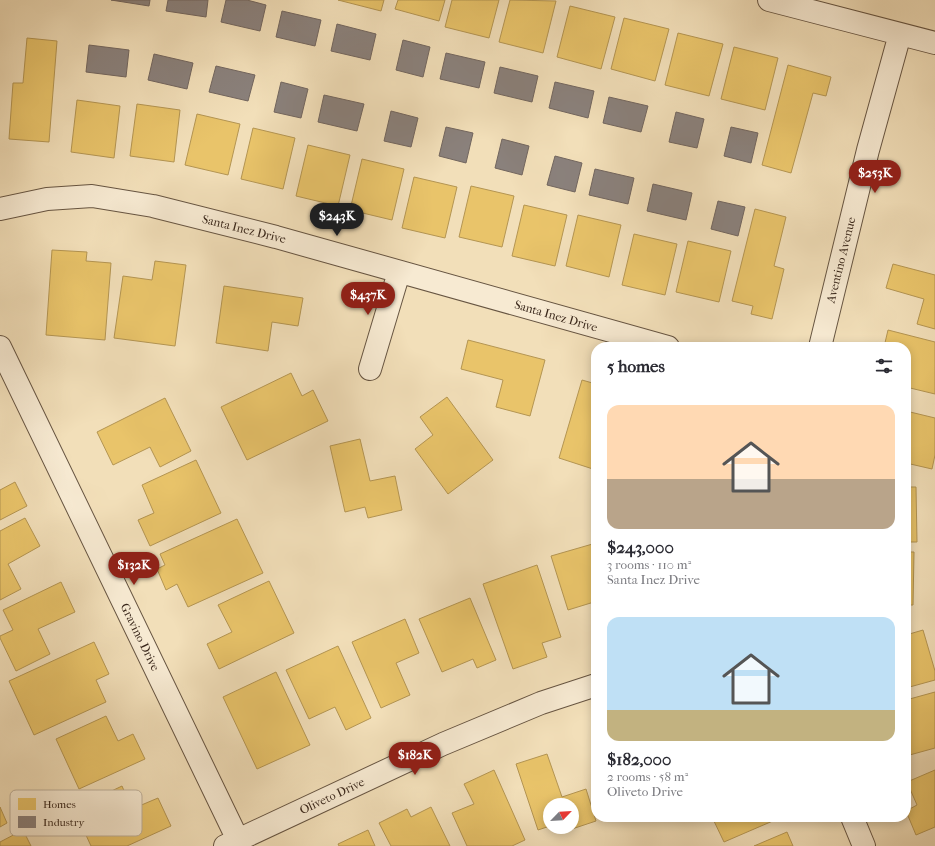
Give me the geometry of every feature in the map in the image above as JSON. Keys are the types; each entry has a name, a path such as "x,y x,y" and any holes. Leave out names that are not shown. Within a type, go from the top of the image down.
{"street":[{"path":"769,0 935,44"},
{"name":"Aventino Avenue","path":"821,342 868,150 900,34"},
{"name":"Santa Inez Drive","path":"0,209 47,199 92,196 153,206 276,237 650,342"},
{"path":"370,369 399,272"},
{"name":"Gravino Drive","path":"0,347 232,843"},
{"name":"Oliveto Drive","path":"232,843 443,744 541,703 591,688"},
{"path":"854,822 864,846"}],"building: Homes":[{"path":"338,0 384,0 381,11"},
{"path":"398,0 445,0 439,21 395,9"},
{"path":"452,0 499,0 489,38 445,27"},
{"path":"510,0 556,1 543,53 499,42"},
{"path":"570,6 615,17 601,69 557,57"},
{"path":"624,18 669,29 655,81 611,69"},
{"path":"678,33 723,44 709,96 665,85"},
{"path":"27,38 57,41 49,142 9,139 13,83 23,83"},
{"path":"734,47 778,58 765,110 721,99"},
{"path":"788,65 831,77 826,96 813,93 791,173 762,165"},
{"path":"77,100 120,106 114,158 71,152"},
{"path":"137,104 180,110 174,162 130,156"},
{"path":"197,114 240,124 228,175 185,165"},
{"path":"253,128 295,138 283,189 241,179"},
{"path":"308,145 350,155 338,206 296,196"},
{"path":"362,159 404,169 392,220 350,210"},
{"path":"414,177 457,187 445,238 402,228"},
{"path":"471,186 514,196 502,247 459,237"},
{"path":"524,205 567,215 555,266 512,256"},
{"path":"755,209 786,217 774,266 784,269 772,319 751,314 753,306 732,301"},
{"path":"578,215 621,225 609,277 566,266"},
{"path":"634,234 677,244 665,295 622,285"},
{"path":"688,241 731,251 719,302 676,292"},
{"path":"52,250 87,252 86,261 111,263 105,340 46,335"},
{"path":"155,261 186,265 175,346 114,338 123,276 152,280"},
{"path":"893,264 935,275 935,329 917,324 924,299 886,288"},
{"path":"224,286 303,298 298,326 272,322 268,351 216,343"},
{"path":"888,330 935,342 935,394 911,388 911,342 885,342"},
{"path":"468,340 545,360 530,416 496,407 503,380 461,369"},
{"path":"291,373 302,396 313,390 328,421 247,460 221,407"},
{"path":"582,380 591,383 591,468 559,458"},
{"path":"447,397 493,460 448,494 415,449 433,435 420,417"},
{"path":"165,398 191,451 160,467 150,447 113,465 97,432"},
{"path":"911,412 935,418 935,455 932,469 911,464"},
{"path":"360,439 370,481 395,476 402,510 368,518 365,507 345,512 330,446"},
{"path":"196,460 221,513 150,546 138,520 154,513 142,485"},
{"path":"15,482 27,506 0,520 0,490"},
{"path":"911,487 916,487 917,542 911,542"},
{"path":"25,518 40,546 8,564 21,589 0,600 0,531"},
{"path":"237,519 263,573 188,607 177,584 166,590 157,569 165,565 160,554"},
{"path":"591,544 591,603 568,610 551,556"},
{"path":"911,552 914,552 913,605 911,605"},
{"path":"537,565 561,637 542,643 547,657 513,669 483,584"},
{"path":"269,581 294,633 219,669 207,644 232,632 218,605"},
{"path":"61,582 75,612 38,629 50,654 16,671 0,638 0,636 13,630 3,610"},
{"path":"470,598 496,660 477,668 473,659 442,672 419,619"},
{"path":"405,619 419,653 396,663 410,695 381,708 352,642"},
{"path":"923,630 935,671 935,680 911,687 911,634"},
{"path":"94,642 109,674 96,680 106,702 34,735 9,681"},
{"path":"338,646 371,718 346,730 335,707 309,719 286,670"},
{"path":"276,672 310,745 257,769 223,697"},
{"path":"935,692 935,748 911,755 911,699"},
{"path":"106,716 118,741 133,734 145,759 79,789 56,739"},
{"path":"547,754 562,797 586,789 591,805 591,822 593,822 579,827 579,798 543,798 543,828 538,830 516,764"},
{"path":"494,770 525,840 512,846 467,846 452,813 474,804 464,784"},
{"path":"935,770 935,827 916,835 911,822 911,808 917,805 911,791 911,780"},
{"path":"122,786 124,790 114,790"},
{"path":"158,798 171,826 127,846 91,846 86,836 142,836 142,805"},
{"path":"0,807 7,823 0,827"},
{"path":"431,807 450,846 391,846 379,823 407,809 411,817"},
{"path":"714,822 770,822 724,842"},
{"path":"368,830 375,846 339,846 338,844"},
{"path":"787,832 793,846 754,846"},
{"path":"12,836 26,836 31,846 0,846 0,842"}],"building: Industry":[{"path":"111,0 150,0 149,6"},
{"path":"168,0 208,0 206,17 166,11"},
{"path":"226,0 247,0 266,5 260,31 221,22"},
{"path":"282,11 321,20 315,46 276,37"},
{"path":"337,24 376,34 370,60 331,51"},
{"path":"403,40 430,47 423,77 396,70"},
{"path":"89,45 129,50 126,77 86,72"},
{"path":"446,53 485,62 479,88 440,79"},
{"path":"154,54 193,63 187,89 148,80"},
{"path":"216,66 255,75 248,101 209,92"},
{"path":"500,67 538,76 532,102 494,93"},
{"path":"281,82 308,89 301,118 274,112"},
{"path":"555,82 594,91 588,118 549,108"},
{"path":"324,95 364,104 357,131 318,122"},
{"path":"609,97 648,106 641,132 603,123"},
{"path":"391,111 418,118 411,147 384,141"},
{"path":"676,112 704,119 697,148 669,142"},
{"path":"446,127 473,133 466,163 439,156"},
{"path":"731,127 758,133 751,163 724,156"},
{"path":"502,139 529,146 522,175 495,168"},
{"path":"555,156 582,163 575,192 547,185"},
{"path":"595,169 634,178 628,204 589,195"},
{"path":"653,184 692,193 686,220 647,211"},
{"path":"718,201 745,207 738,236 711,229"}]}
